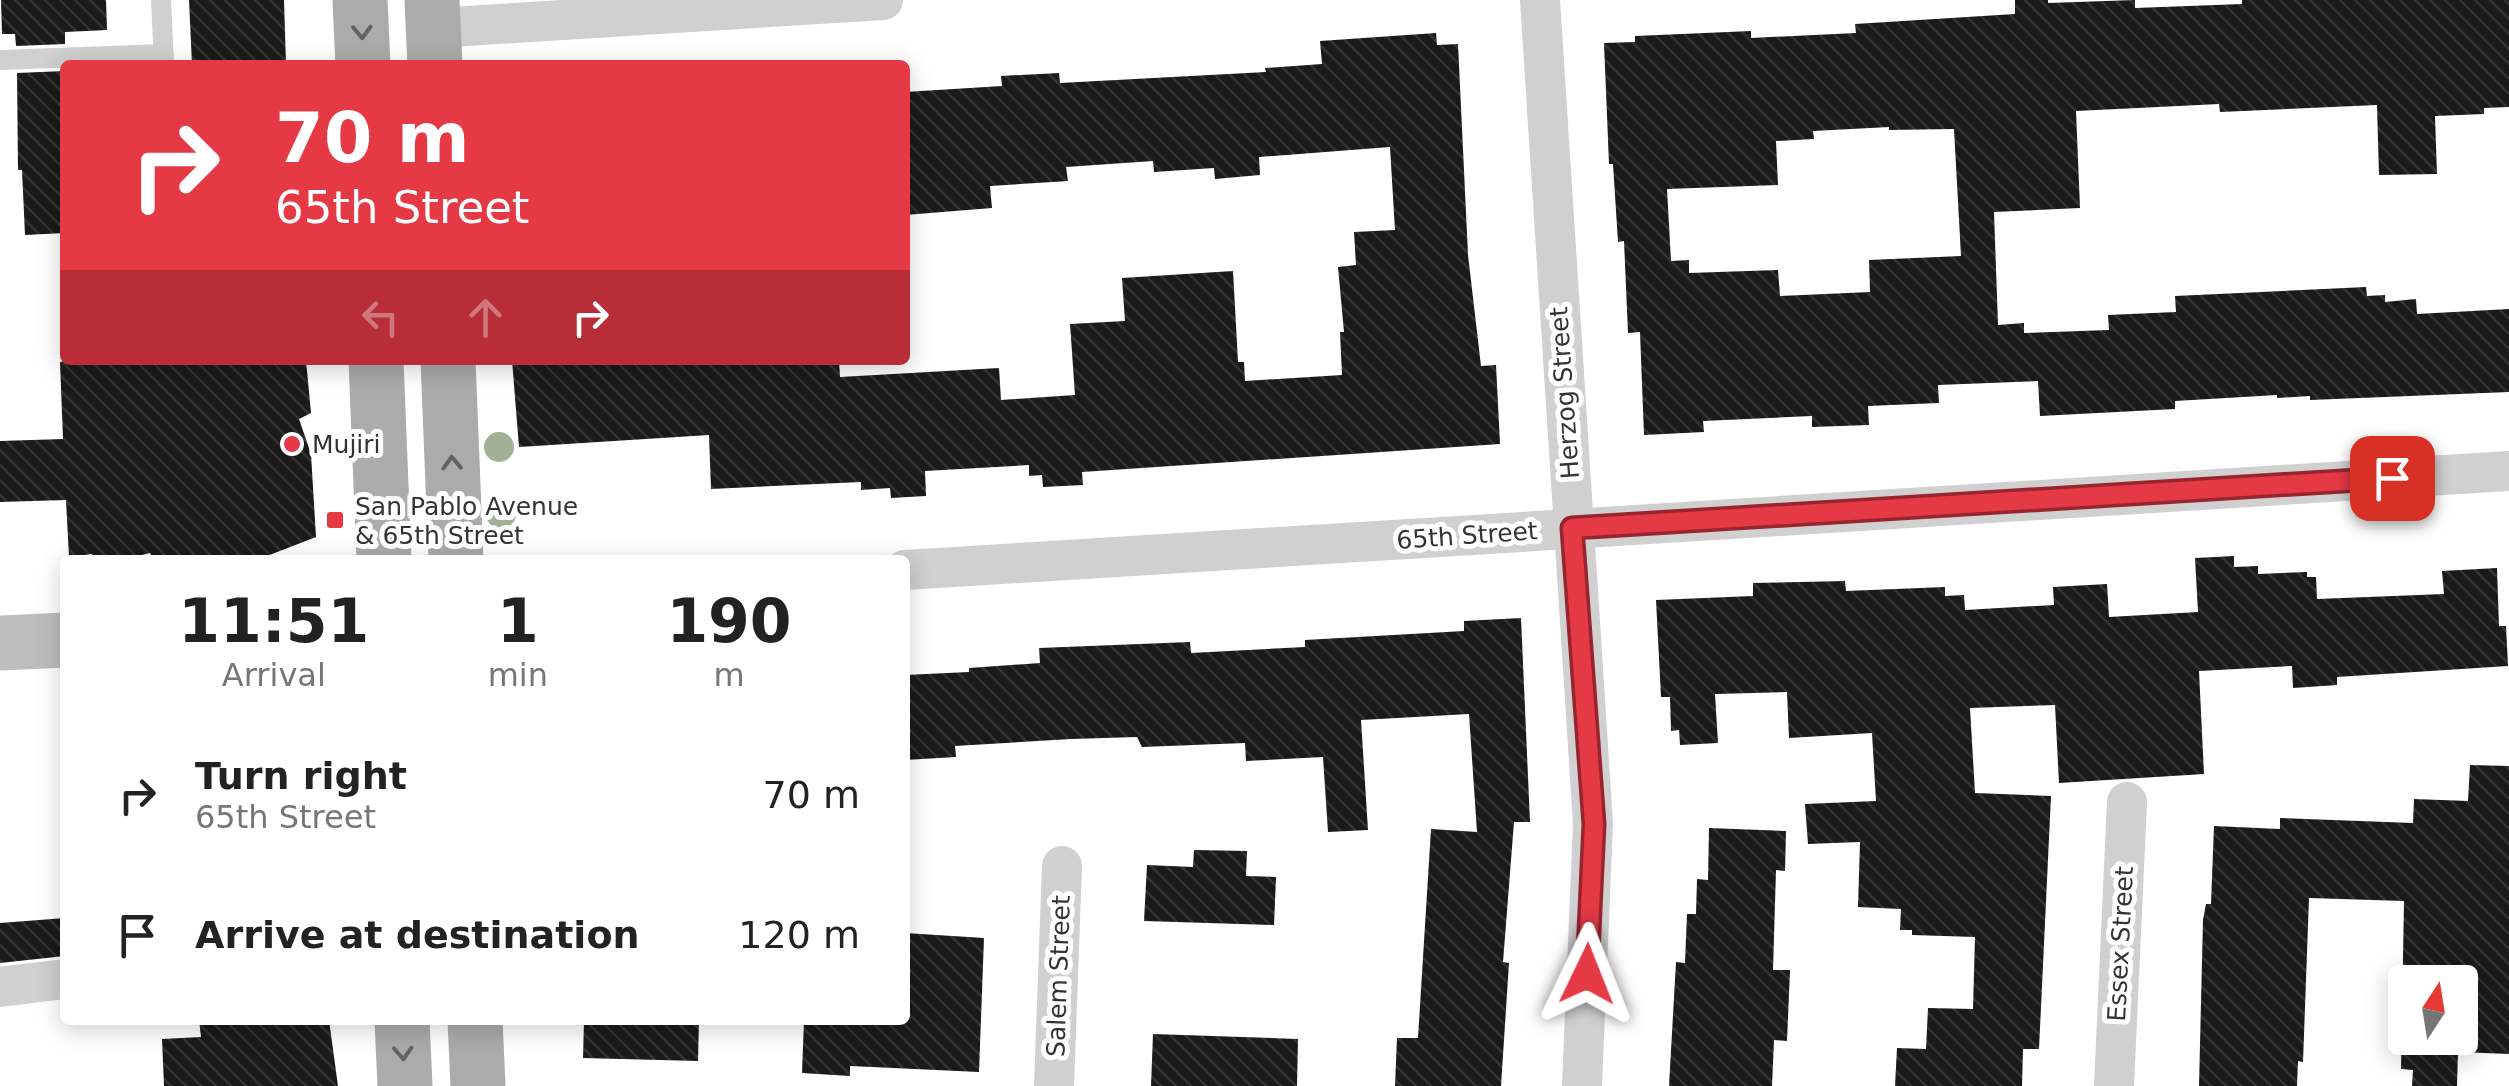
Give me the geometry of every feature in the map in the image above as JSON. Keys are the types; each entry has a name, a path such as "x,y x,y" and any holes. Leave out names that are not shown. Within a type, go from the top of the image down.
{"main road":[{"path":"360,0 363,60"},
{"path":"376,365 384,555"},
{"path":"448,365 456,555"},
{"path":"402,1025 405,1086"},
{"path":"475,1025 478,1086"}],"street":[{"path":"434,31 883,0"},
{"name":"Herzog Street","path":"1540,0 1594,824 1582,1086"},
{"name":"65th Street","path":"910,570 2509,471"},
{"path":"0,643 60,640"},
{"name":"Essex Street","path":"2114,1086 2127,802"},
{"name":"Salem Street","path":"1054,1086 1062,866"},
{"path":"0,988 60,980"}],"lane":[{"path":"0,60 164,59 160,0"}],"building":[{"path":"1,0 106,0 107,30 65,32 65,44 16,46 15,34 2,34"},
{"path":"189,0 284,0 286,60 192,60"},
{"path":"2015,0 2135,0 2135,8 2242,4 2242,0 2509,0 2509,107 2484,108 2484,114 2435,116 2437,174 2379,175 2377,105 2220,112 2219,104 2076,111 2080,208 1994,212 1998,325 2024,323 2024,333 2109,330 2108,315 2176,312 2175,296 2366,287 2367,296 2385,295 2385,302 2416,299 2417,314 2509,309 2509,392 2310,400 2310,396 2277,395 2175,401 2175,409 2040,416 2038,381 1938,385 1939,403 1868,406 1869,425 1812,427 1812,416 1703,421 1704,432 1644,435 1640,332 1628,333 1624,241 1618,242 1613,164 1609,164 1604,43 1635,42 1635,36 1751,31 1751,38 1856,33 1855,24 2015,14","holes":["1954,129 1961,256 1869,260 1870,292 1780,296 1778,270 1689,273 1689,260 1671,261 1667,189 1778,185 1776,141 1814,139 1813,131"]},
{"path":"1436,33 1437,45 1458,44 1468,255 1481,366 1496,365 1500,444 1082,472 1083,485 1043,487 1042,475 1029,476 1029,465 925,471 926,496 891,498 890,488 861,490 861,482 711,489 709,435 519,447 512,365 839,365 840,377 999,368 1001,400 1075,395 1070,324 1125,321 1122,278 1233,271 1238,362 1244,362 1245,381 1342,375 1340,332 1344,332 1338,267 1356,265 1354,232 1395,230 1390,147 1259,157 1260,175 1215,179 1214,168 1154,172 1153,161 1066,167 1068,181 990,186 992,208 910,215 910,92 1002,86 1001,76 1059,73 1060,83 1266,72 1265,68 1322,64 1320,41"},
{"path":"60,71 60,233 25,235 22,170 18,170 17,73"},
{"path":"60,365 306,365 311,413 299,419 311,454 316,537 270,555 69,555 66,500 0,502 0,441 63,439"},
{"path":"2234,556 2234,567 2258,566 2258,574 2307,572 2307,577 2316,577 2317,599 2444,594 2442,571 2497,568 2499,626 2506,626 2508,666 2337,677 2337,685 2293,688 2292,666 2199,671 2204,774 2059,783 2055,705 1970,708 1975,793 2051,796 2039,1049 2023,1049 2022,1086 1895,1086 1897,1048 1926,1049 1928,1008 1973,1009 1975,937 1912,935 1912,930 1900,930 1901,909 1858,907 1860,842 1808,844 1805,804 1876,801 1872,733 1789,738 1787,692 1715,694 1718,743 1680,745 1679,730 1671,731 1670,697 1661,697 1656,600 1753,596 1753,583 1845,581 1846,591 1945,587 1945,596 1964,595 1965,610 2054,605 2053,587 2107,584 2109,617 2198,612 2195,558"},
{"path":"1521,618 1530,822 1514,822 1503,962 1509,963 1501,1086 1395,1086 1397,1038 1418,1038 1431,829 1477,832 1469,714 1361,720 1368,830 1328,832 1323,757 1246,761 1245,743 1142,747 1137,737 1071,739 955,746 956,757 910,760 910,675 1040,663 1039,648 1190,642 1191,653 1305,647 1305,640 1464,631 1464,621"},
{"path":"2470,765 2509,766 2509,1054 2478,1053 2478,965 2403,965 2404,901 2309,898 2303,1062 2298,1061 2297,1086 2199,1086 2203,920 2206,904 2211,904 2214,826 2280,829 2280,818 2413,823 2414,799 2468,801"},
{"path":"1709,828 1786,831 1785,871 1776,870 1773,970 1790,970 1787,1041 1774,1040 1772,1086 1669,1086 1676,962 1685,963 1687,914 1696,914 1697,879 1708,880"},
{"path":"1194,850 1247,851 1246,876 1276,877 1274,925 1144,921 1147,865 1193,867"},
{"path":"60,918 60,957 0,963 0,923"},
{"path":"910,933 984,938 979,1072 850,1066 850,1076 802,1073 804,1025 910,1025"},
{"path":"200,1025 330,1025 338,1086 164,1086 162,1039 201,1037"},
{"path":"584,1025 699,1025 698,1061 583,1058"},
{"path":"1153,1034 1298,1039 1297,1086 1151,1086"},
{"path":"2401,1055 2458,1055 2457,1086 2412,1086 2413,1070 2401,1069"}],"place":[{"name":"Mujiri","path":"292,444"},
{"name":"San Pablo Avenue & 65th Street","path":"335,520"}],"route":[{"path":"1587,974 1594,824 1572,528 2392,478"}]}
